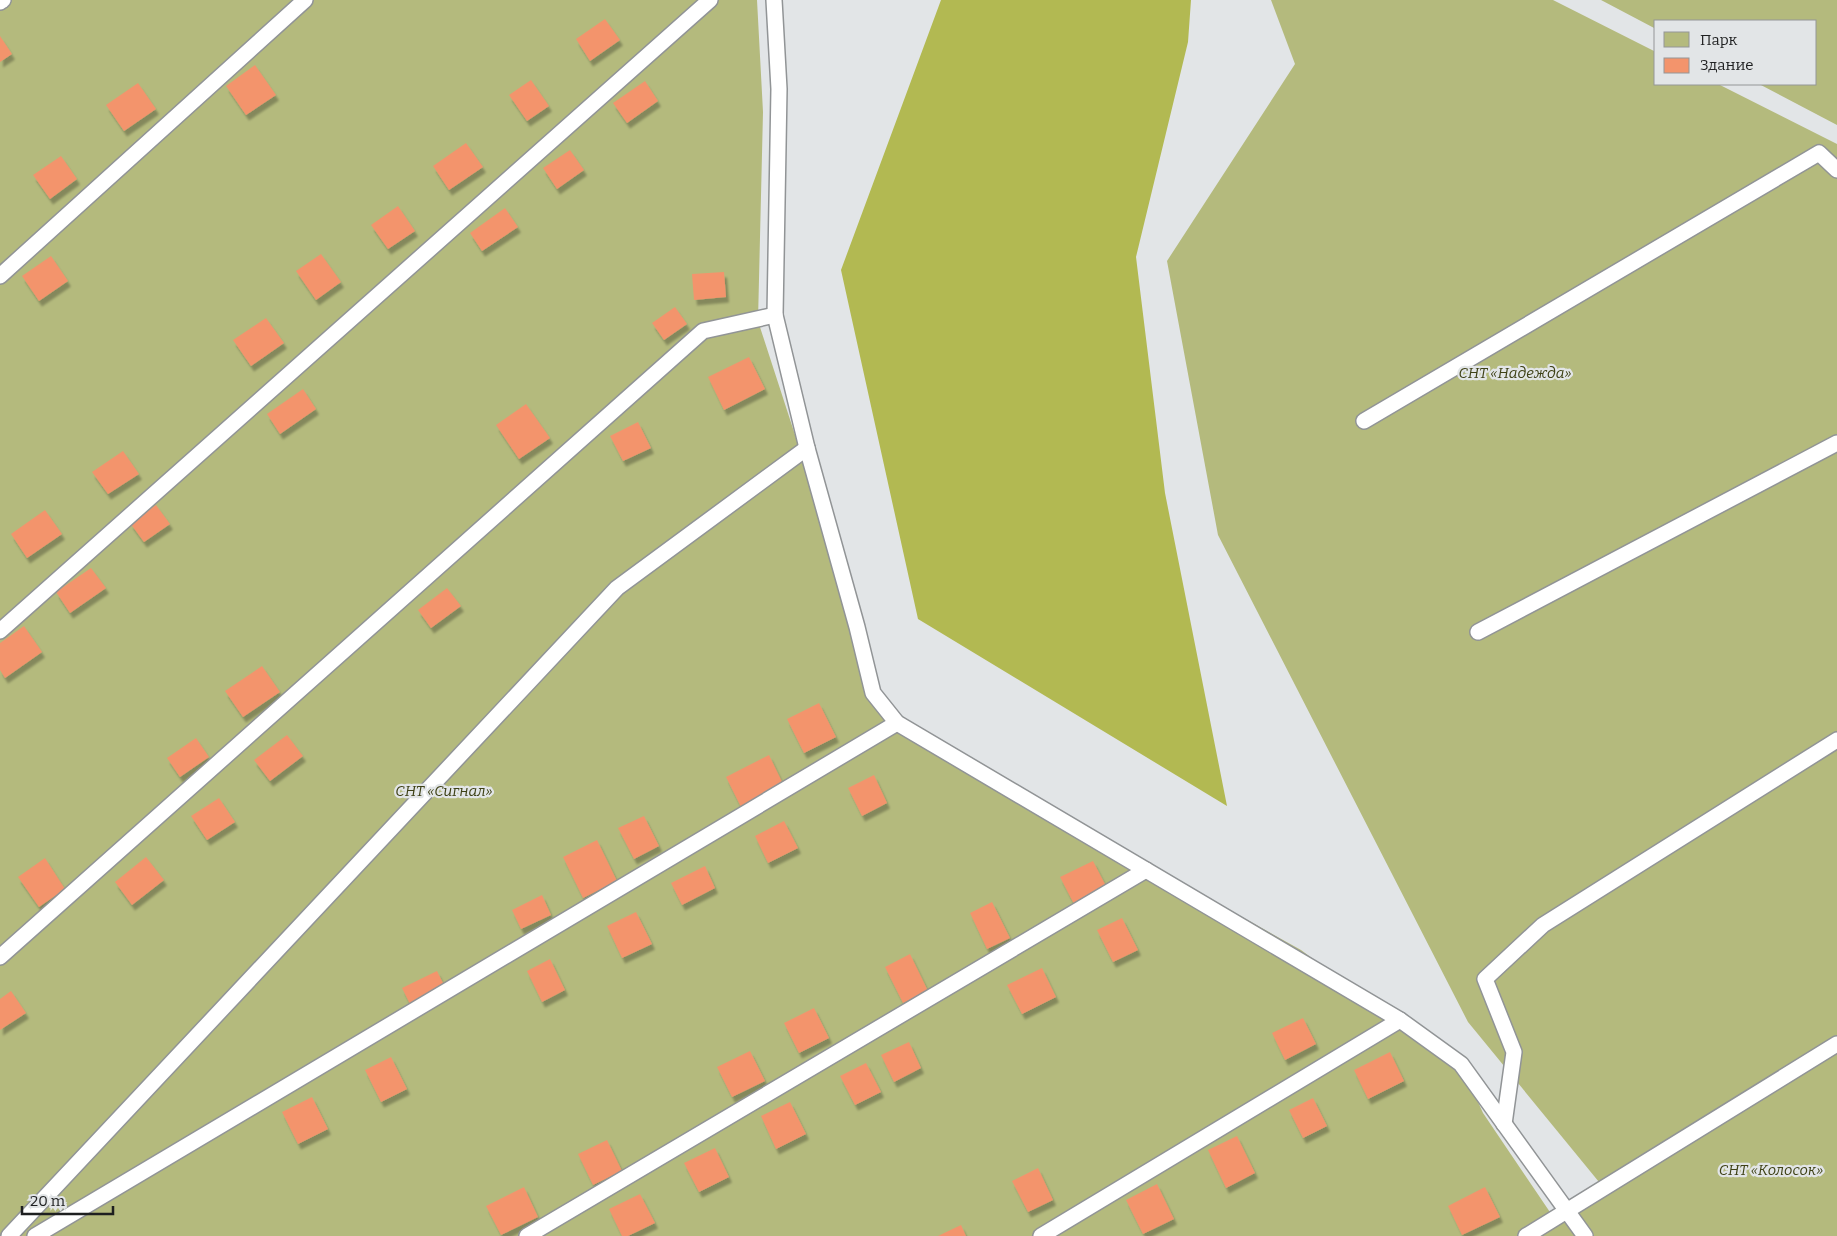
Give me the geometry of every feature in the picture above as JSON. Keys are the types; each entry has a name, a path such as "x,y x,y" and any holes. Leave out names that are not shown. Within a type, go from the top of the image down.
{"lane":[{"path":"0,276 305,0"},
{"path":"0,631 710,0"},
{"path":"774,0 779,89 775,315 806,448 857,627 873,693 897,723 1400,1020 1461,1064 1585,1236"},
{"path":"1364,421 1818,153 1837,170"},
{"path":"0,957 702,331 775,315"},
{"path":"1478,632 1837,442"},
{"path":"10,1236 617,588 806,448"},
{"path":"35,1236 897,723"},
{"path":"1504,1124 1514,1052 1484,979 1543,926 1837,740"},
{"path":"527,1236 1146,870"},
{"path":"1041,1236 1400,1020"},
{"path":"1526,1236 1837,1044"}],"green space":[{"name":"СНТ «Сигнал»","path":"0,0 757,0 763,112 758,321 887,718 1301,950 1382,1010 1461,1064 1483,1113 1558,1224 1608,1193 1468,1022 1218,535 1167,261 1295,64 1271,0 1553,0 1654,51 1654,85 1720,85 1837,144 1837,1236 0,1236"},
{"path":"941,0 1191,0 1188,42 1136,257 1165,493 1227,806 918,619 841,270"},
{"path":"1601,0 1837,0 1837,125 1761,85 1817,85 1817,20 1654,20 1654,28"}],"building":[{"path":"605,19 620,40 590,61 576,39"},
{"path":"0,36 12,54 0,62"},
{"path":"255,65 276,95 246,115 226,86"},
{"path":"531,80 549,106 527,121 509,95"},
{"path":"645,81 658,101 627,123 613,103"},
{"path":"138,83 156,109 124,131 106,105"},
{"path":"466,143 483,167 449,190 433,166"},
{"path":"570,150 584,170 557,189 543,168"},
{"path":"61,156 77,179 50,199 33,175"},
{"path":"398,206 415,231 388,249 371,225"},
{"path":"505,208 518,227 482,251 470,233"},
{"path":"321,254 341,282 316,300 296,271"},
{"path":"51,256 68,281 39,301 22,276"},
{"path":"724,272 726,297 694,300 692,274"},
{"path":"675,307 687,324 664,340 652,323"},
{"path":"266,318 284,343 251,366 233,340"},
{"path":"749,357 765,389 724,410 708,377"},
{"path":"303,389 316,409 280,434 267,414"},
{"path":"526,404 550,438 519,459 496,425"},
{"path":"638,422 651,448 623,461 610,436"},
{"path":"123,451 139,474 108,494 92,472"},
{"path":"156,505 170,524 144,542 130,523"},
{"path":"45,510 62,534 27,558 11,534"},
{"path":"91,568 106,588 70,613 56,592"},
{"path":"447,588 461,606 431,628 418,610"},
{"path":"24,626 42,652 5,678 0,670 0,643"},
{"path":"262,666 280,692 243,717 225,691"},
{"path":"819,703 836,737 804,753 787,719"},
{"path":"287,735 303,756 270,781 254,760"},
{"path":"196,738 209,757 180,777 167,758"},
{"path":"769,755 785,788 742,809 726,777"},
{"path":"874,775 887,803 862,816 848,788"},
{"path":"219,798 235,822 207,840 191,816"},
{"path":"644,816 659,846 634,859 618,828"},
{"path":"784,821 798,848 768,863 755,836"},
{"path":"597,840 617,881 583,898 563,857"},
{"path":"146,857 164,880 132,905 115,882"},
{"path":"45,858 65,889 39,907 18,877"},
{"path":"1093,861 1107,888 1074,904 1060,877"},
{"path":"705,866 715,888 682,905 671,883"},
{"path":"542,895 551,915 521,929 512,910"},
{"path":"992,902 1010,938 987,949 970,913"},
{"path":"636,912 652,944 622,958 607,926"},
{"path":"1122,918 1138,950 1113,962 1097,930"},
{"path":"910,954 928,991 903,1003 885,967"},
{"path":"550,959 565,990 542,1002 527,971"},
{"path":"1042,968 1056,997 1022,1014 1007,985"},
{"path":"437,971 445,987 410,1004 402,988"},
{"path":"11,991 26,1013 0,1030 0,999"},
{"path":"814,1008 829,1038 799,1053 784,1023"},
{"path":"1303,1018 1316,1044 1285,1060 1272,1033"},
{"path":"909,1042 921,1068 894,1082 881,1055"},
{"path":"750,1051 765,1081 732,1097 717,1067"},
{"path":"1390,1052 1404,1081 1368,1099 1354,1070"},
{"path":"391,1057 407,1089 381,1102 365,1070"},
{"path":"866,1063 881,1092 855,1105 840,1076"},
{"path":"312,1097 328,1129 298,1144 282,1112"},
{"path":"1313,1098 1327,1126 1303,1138 1289,1110"},
{"path":"790,1102 806,1134 776,1149 761,1116"},
{"path":"1237,1136 1255,1173 1226,1188 1208,1150"},
{"path":"607,1140 622,1171 593,1185 578,1154"},
{"path":"715,1148 729,1177 699,1192 684,1163"},
{"path":"1038,1168 1053,1200 1028,1212 1012,1181"},
{"path":"1157,1184 1174,1219 1143,1234 1126,1200"},
{"path":"524,1187 538,1217 501,1235 486,1206"},
{"path":"1485,1187 1500,1217 1462,1235 1448,1206"},
{"path":"640,1194 655,1223 628,1236 622,1236 609,1209"},
{"path":"961,1225 966,1236 938,1236"}],"park label":[{"name":"СНТ «Надежда»","path":"1515,373"},
{"name":"СНТ «Колосок»","path":"1771,1170"}]}
